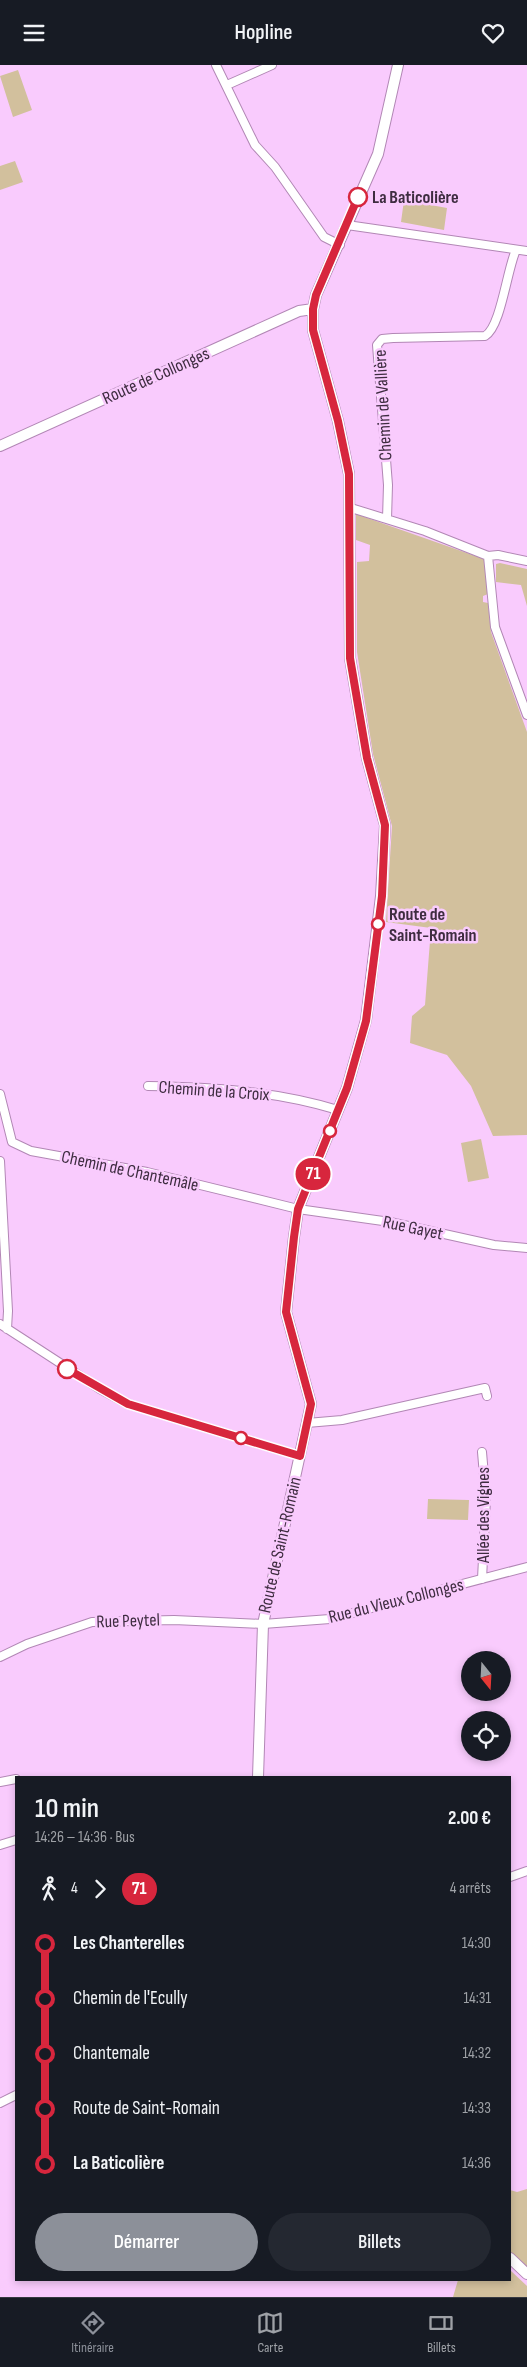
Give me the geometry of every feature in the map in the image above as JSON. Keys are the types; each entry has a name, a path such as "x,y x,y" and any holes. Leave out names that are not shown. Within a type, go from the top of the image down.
{"main road":[{"name":"Route de Saint-Romain","path":"258,1776 263,1624 311,1404 286,1312 298,1209 347,1088 366,1021 382,896 385,825 367,758 350,658 351,509 346,455 313,330 313,309 316,295 340,245 378,154 398,65"},
{"name":"Route de Collonges","path":"0,446 299,311 313,309"},
{"path":"511,2259 527,2274"}],"street":[{"path":"216,65 255,145 275,167 324,237 340,245"},
{"path":"227,85 272,65"},
{"path":"347,225 527,251"},
{"name":"Chemin de Vallière","path":"386,519 388,485 378,363 378,341 392,337 485,336 489,334 497,317 511,260 516,250"},
{"path":"351,509 457,542 488,556 498,555 527,561"},
{"path":"488,556 495,627 527,715"},
{"name":"Chemin de la Croix","path":"148,1086 239,1089 338,1110"},
{"name":"Chemin de Chantemâle","path":"0,1094 12,1142 31,1151 147,1172 298,1209"},
{"path":"0,1161 8,1311 4,1327 100,1389 128,1404 300,1456"},
{"name":"Rue Gayet","path":"298,1209 390,1222 494,1245 527,1248"},
{"path":"307,1423 342,1420 485,1388 487,1396"},
{"name":"Allée des Vignes","path":"482,1452 486,1499 482,1579"},
{"name":"Rue du Vieux Collonges","path":"263,1624 330,1619 527,1567"},
{"name":"Rue Peytel","path":"0,1657 27,1643 92,1622 174,1620 263,1624"},
{"path":"0,1782 15,1779"},
{"path":"0,1845 15,1840"},
{"path":"511,1877 527,1871"},
{"path":"0,2103 15,2096"}],"shaded area":[{"path":"18,70 32,110 13,117 0,76"},
{"path":"15,161 23,182 0,190 0,166"},
{"path":"404,200 447,208 444,230 401,222"},
{"path":"356,514 484,559 488,594 483,596 483,602 488,603 491,632 527,732 527,1135 493,1136 471,1086 447,1055 410,1043 412,1016 425,1005 431,928 386,922 392,826 373,754 357,652 357,562 369,561 370,545 356,540"},
{"path":"500,563 527,569 527,606 521,585 496,582 496,564"},
{"path":"481,1139 489,1178 468,1182 461,1143"},
{"path":"428,1499 469,1500 468,1520 427,1519"},
{"path":"527,2189 527,2269 511,2253 511,2190 517,2192"},
{"path":"511,2271 527,2286 527,2297 453,2297 458,2281 511,2281"}],"bus line":[{"name":"71","path":"67,1369 128,1404 300,1456 311,1404 286,1312 298,1209 347,1088 366,1021 382,896 385,825 367,758 350,658 351,509 349,474 338,421 313,330 313,309 316,295 340,245 358,197"}],"place":[{"name":"La Baticolière","path":"358,197"},
{"name":"Route de Saint-Romain","path":"378,924"}]}
